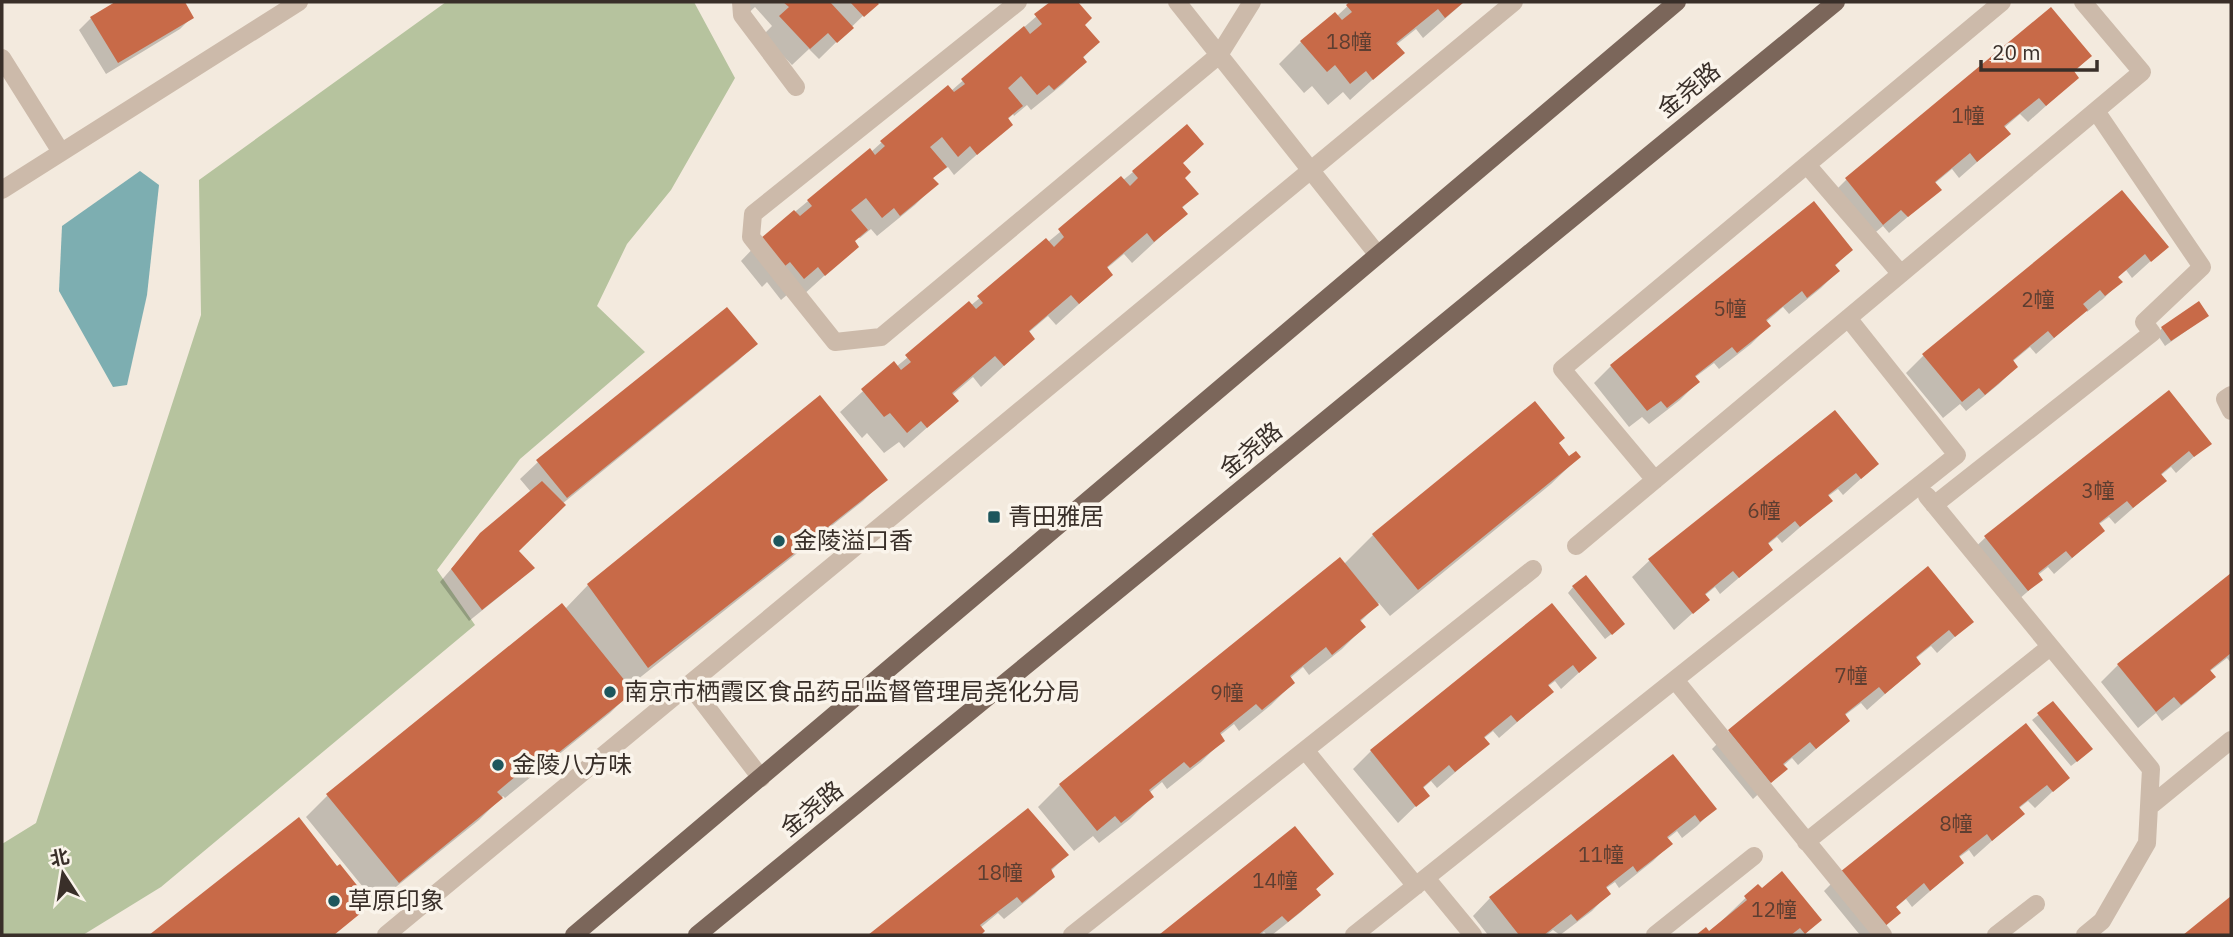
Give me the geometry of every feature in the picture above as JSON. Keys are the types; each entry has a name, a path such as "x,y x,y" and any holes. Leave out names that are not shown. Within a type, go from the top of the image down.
{"main road":[{"path":"574,935 1677,2"},
{"name":"金尧路","path":"697,935 1836,2"}],"street":[{"path":"2,190 299,2"},
{"path":"741,2 742,15 796,87"},
{"path":"1018,2 753,214 751,237 835,342 881,337 1219,55 1252,2"},
{"path":"1177,2 1378,255"},
{"path":"386,935 1514,2"},
{"path":"1655,480 1562,369 2002,2"},
{"path":"1576,546 2142,72 2083,2"},
{"path":"2,58 61,152"},
{"path":"1934,505 2152,333 2144,322 2202,267 2096,111"},
{"path":"1807,165 1901,274"},
{"path":"1354,935 1957,455 1848,318"},
{"path":"2231,395 2225,400 2231,411"},
{"path":"1918,486 2151,769 2147,843 2102,921 2085,935"},
{"path":"1072,935 1533,569"},
{"path":"1806,842 2050,647"},
{"path":"1675,680 1883,935"},
{"path":"689,684 761,778"},
{"path":"2149,807 2231,740"},
{"path":"1305,750 1421,882 1473,935"},
{"path":"1655,935 1754,856"},
{"path":"1996,935 2036,904"}],"green space":[{"path":"446,2 694,2 735,78 671,190 627,244 597,306 645,352 520,459 437,570 475,625 161,887 83,935 2,935 2,844 36,823 201,315 199,180"}],"water":[{"path":"140,171 159,185 147,295 127,385 113,387 59,291 62,226"}],"building":[{"path":"115,2 185,2 194,18 118,63 90,17"},
{"path":"783,2 830,2 854,28 837,43 828,33 810,49 779,16 789,7"},
{"path":"850,2 877,2 879,4 864,17"},
{"path":"1050,2 1078,2 1092,18 1085,25 1100,42 1083,57 1087,62 1054,90 1049,85 1037,95 1021,76 1008,88 1023,106 1008,118 1013,125 977,155 970,146 958,157 942,137 930,147 947,167 933,178 939,184 900,216 894,208 882,218 866,198 851,210 868,230 855,241 859,247 825,276 818,267 804,279 790,262 785,266 761,238 794,210 800,216 812,206 807,200 870,148 875,155 885,146 880,141 948,85 954,92 965,84 961,79 1024,26 1030,34 1042,24 1034,14"},
{"path":"1349,2 1464,2 1445,18 1438,9 1396,43 1405,53 1373,80 1366,71 1350,84 1335,65 1327,72 1300,41 1335,12 1342,20 1352,12 1346,5"},
{"path":"2051,7 2092,56 2074,71 2079,78 2046,106 2039,98 2004,126 2011,134 1977,162 1970,153 1935,182 1942,190 1908,217 1901,210 1883,225 1845,178"},
{"path":"1187,124 1204,144 1183,163 1191,172 1185,178 1199,194 1182,207 1188,214 1154,242 1147,233 1107,267 1113,275 1079,304 1071,295 1029,331 1035,339 1004,366 995,356 952,393 959,401 927,428 921,421 907,433 890,413 884,417 861,389 894,361 901,370 911,362 905,355 969,301 976,309 983,303 977,296 1046,238 1054,247 1064,237 1058,229 1121,176 1130,186 1138,178 1132,171"},
{"path":"2122,190 2169,247 2151,262 2145,254 2118,277 2123,282 2105,296 2100,290 2083,304 2088,310 2054,338 2048,331 2013,360 2018,367 1985,395 1979,388 1962,402 1922,354"},
{"path":"1814,201 1853,250 1835,265 1840,271 1807,298 1802,291 1766,320 1771,326 1737,353 1732,347 1695,376 1700,382 1667,408 1661,401 1647,411 1610,365"},
{"path":"2199,301 2209,316 2171,341 2161,327"},
{"path":"727,307 758,344 567,498 536,460"},
{"path":"2169,390 2212,444 2194,457 2189,451 2161,474 2167,481 2133,508 2127,501 2099,523 2105,531 2072,558 2066,551 2038,573 2043,580 2028,591 1984,536"},
{"path":"820,395 888,480 648,668 587,584"},
{"path":"1535,401 1565,438 1559,443 1569,456 1576,451 1581,457 1418,590 1372,534"},
{"path":"1835,410 1879,464 1861,479 1856,473 1828,495 1833,501 1800,527 1795,521 1768,543 1773,550 1739,578 1733,571 1705,594 1710,600 1693,614 1648,559"},
{"path":"542,481 566,505 519,551 535,568 482,610 451,569 480,533"},
{"path":"1340,557 1379,605 1360,620 1366,627 1332,655 1326,647 1290,676 1295,683 1262,710 1256,704 1220,733 1225,741 1190,768 1184,762 1149,790 1154,797 1121,823 1115,816 1097,831 1059,784"},
{"path":"1928,566 1974,622 1955,637 1949,630 1916,657 1921,664 1885,694 1879,687 1845,714 1850,721 1816,749 1810,742 1783,764 1788,769 1771,783 1728,730"},
{"path":"2231,573 2231,653 2210,670 2216,677 2181,705 2174,697 2156,712 2117,664"},
{"path":"1586,575 1625,624 1612,635 1572,586"},
{"path":"562,603 634,692 527,778 522,771 497,792 503,798 399,883 326,794"},
{"path":"1552,603 1597,658 1579,673 1573,665 1548,685 1554,692 1517,722 1511,715 1484,737 1490,744 1455,772 1449,765 1423,787 1430,796 1416,807 1370,750"},
{"path":"2053,701 2093,749 2077,762 2037,713"},
{"path":"2026,723 2070,778 2053,792 2047,785 2019,807 2025,814 1992,841 1987,834 1959,856 1964,863 1930,891 1924,883 1896,907 1901,913 1884,927 1840,872"},
{"path":"1673,754 1717,809 1700,822 1695,815 1667,837 1673,844 1637,872 1633,866 1606,887 1611,894 1577,921 1571,914 1544,935 1519,935 1489,897"},
{"path":"1028,808 1069,855 1051,869 1055,877 1022,903 1017,897 980,925 985,931 981,935 868,935"},
{"path":"299,817 337,866 340,864 372,904 334,935 149,935"},
{"path":"1295,826 1334,874 1316,889 1321,895 1288,922 1282,916 1258,935 1160,934"},
{"path":"1782,871 1822,920 1805,934 1800,928 1791,935 1696,935 1706,927 1709,931 1747,900 1744,896 1758,884 1762,888"},
{"path":"2231,896 2231,935 2183,935"}],"place":[{"name":"青田雅居","path":"994,517"},
{"name":"金陵溢口香","path":"779,541"},
{"name":"南京市栖霞区食品药品监督管理局尧化分局","path":"610,692"},
{"name":"金陵八方味","path":"498,765"},
{"name":"草原印象","path":"334,901"}]}
